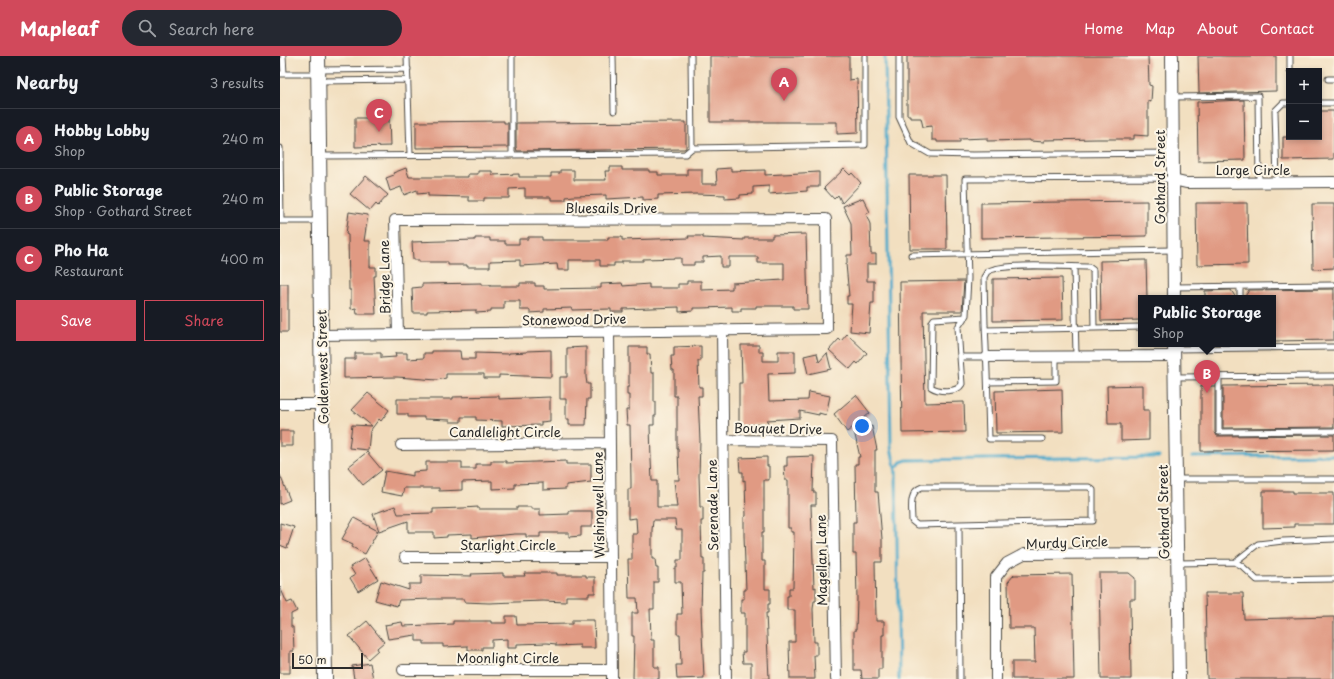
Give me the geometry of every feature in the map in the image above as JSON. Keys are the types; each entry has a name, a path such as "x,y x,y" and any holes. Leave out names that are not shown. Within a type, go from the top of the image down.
{"main road":[{"name":"Goldenwest Street","path":"318,70 321,221 325,679"}],"street":[{"name":"Gothard Street","path":"1172,56 1174,292"},
{"name":"Lorge Circle","path":"1173,180 1186,183 1334,182"},
{"name":"Bluesails Drive","path":"396,220 826,219 827,329"},
{"name":"Bridge Lane","path":"396,220 398,334"},
{"name":"Stonewood Drive","path":"321,335 827,329"},
{"name":"Serenade Lane","path":"722,330 726,679"},
{"name":"Wishingwell Lane","path":"609,331 612,674"},
{"name":"Gothard Street","path":"1174,349 1179,679"},
{"path":"987,357 1076,356 1174,349"},
{"path":"280,404 322,404"},
{"name":"Bouquet Drive","path":"724,440 832,441"},
{"name":"Magellan Lane","path":"832,441 836,679"},
{"name":"Candlelight Circle","path":"401,445 610,443"},
{"name":"Murdy Circle","path":"996,679 996,577 1007,562 1024,554 1177,558"},
{"name":"Starlight Circle","path":"405,557 611,557"},
{"name":"Moonlight Circle","path":"403,670 612,674"}],"lane":[{"path":"283,56 282,74 318,70 408,69"},
{"path":"407,56 410,155"},
{"path":"512,56 512,154"},
{"path":"613,56 614,111"},
{"path":"691,56 692,148"},
{"path":"320,156 685,154 692,148 865,145 865,56"},
{"path":"899,56 899,117 912,143 930,154 1173,153"},
{"path":"1290,56 1290,68"},
{"path":"318,70 408,80"},
{"path":"1328,79 1334,78"},
{"path":"1172,97 1258,96 1259,182"},
{"path":"1277,182 1275,111 1283,103 1286,103"},
{"path":"1322,103 1334,103"},
{"path":"280,148 280,221 321,221"},
{"path":"965,317 938,318 934,319 932,322 931,387 941,390 957,390 962,384 958,327 965,317 968,278 965,179 1157,178 1173,180"},
{"path":"911,255 1173,250"},
{"path":"1042,439 989,439 984,277 987,272 998,268 1068,266 1089,267 1093,270 1094,328"},
{"path":"1074,267 1076,356"},
{"path":"1174,292 1240,286 1334,284"},
{"path":"1240,286 1240,295"},
{"path":"986,330 1138,328"},
{"path":"1276,346 1334,347"},
{"path":"1174,349 1219,347"},
{"path":"988,382 1056,381 1056,356"},
{"path":"960,357 987,357"},
{"path":"1174,378 1334,376"},
{"path":"1219,377 1220,432 1334,431"},
{"path":"1176,479 1334,479"},
{"path":"922,487 1089,487 1093,490 1093,521 959,525 917,525 914,523 912,521 913,494 917,489 922,487"},
{"path":"959,525 960,679"},
{"path":"1235,562 1258,544 1283,540 1334,539"},
{"path":"1177,558 1235,562 1242,566 1257,580 1334,579"}],"building":[{"path":"710,56 849,56 849,80 857,79 858,133 837,134 837,122 710,122"},
{"path":"907,56 1148,56 1149,85 1152,86 1151,102 1148,101 1148,136 1134,135 1134,139 1044,140 1044,142 1030,140 987,141 987,138 960,139 960,142 937,142 937,140 932,140 932,126 923,127 921,118 910,118 910,115 907,115"},
{"path":"1198,56 1276,56 1276,91 1199,93"},
{"path":"1244,100 1245,160 1198,161 1197,102"},
{"path":"1322,111 1334,111 1334,159 1283,160 1283,137 1286,137 1286,140 1322,140"},
{"path":"355,118 389,118 390,146 355,147"},
{"path":"504,121 504,123 508,123 508,147 416,148 416,122"},
{"path":"686,122 686,148 684,149 517,151 516,147 516,123"},
{"path":"610,167 622,167 622,170 649,170 649,172 658,172 658,175 687,175 687,169 702,169 702,184 717,184 716,169 731,168 731,171 765,170 765,175 819,172 819,187 807,187 807,191 769,194 769,186 753,187 753,194 740,195 740,198 725,199 725,195 697,194 658,195 658,199 643,200 643,197 606,199 606,195 574,196 566,197 566,200 551,200 551,197 525,197 525,188 509,189 509,198 484,198 484,201 469,201 469,197 428,196 428,193 417,194 417,190 404,195 401,187 390,191 386,178 394,175 393,173 406,168 409,177 468,177 468,174 478,174 478,171 492,171 492,175 519,174 519,177 551,177 551,173 560,173 560,170 574,170 574,180 606,180 605,171 610,171"},
{"path":"844,169 850,175 852,173 861,183 842,203 838,195 834,199 824,188"},
{"path":"909,175 946,175 947,249 910,249"},
{"path":"366,176 388,195 378,206 376,204 370,211 350,194"},
{"path":"863,198 870,212 866,214 870,224 871,254 876,254 876,264 867,264 867,281 874,281 874,303 871,303 869,333 850,331 852,304 847,304 847,296 849,296 846,264 847,255 852,255 851,223 843,206"},
{"path":"1147,201 1147,236 981,238 981,203"},
{"path":"1196,203 1247,203 1248,264 1197,265"},
{"path":"1312,204 1334,204 1334,268 1313,269"},
{"path":"349,212 368,215 364,241 370,241 370,267 376,267 376,276 374,276 376,314 357,314 356,308 351,309 351,290 349,290 348,235 346,234"},
{"path":"806,234 808,309 793,309 793,306 756,306 756,308 741,308 741,311 732,311 732,307 693,308 693,311 679,312 679,307 623,309 623,312 611,312 611,309 572,310 572,308 544,309 544,312 530,313 530,310 520,310 520,301 504,301 504,309 491,309 491,312 476,313 476,310 427,311 427,313 413,313 412,288 422,287 422,284 482,283 482,285 490,286 520,286 520,283 535,283 535,286 544,286 544,289 601,288 601,284 622,283 623,286 649,284 649,288 678,288 678,284 687,284 687,281 701,281 701,290 732,289 732,283 784,280 784,263 758,263 758,257 729,257 729,267 721,267 721,256 703,257 703,262 694,262 694,265 681,265 681,258 622,261 622,263 614,263 614,266 600,266 600,260 569,260 569,270 558,270 557,264 520,266 520,260 490,261 490,267 467,267 467,265 448,265 448,262 419,262 419,260 413,260 412,242 475,240 475,238 490,238 490,241 505,241 505,244 519,244 519,239 528,239 528,237 542,237 542,240 608,240 608,237 622,237 622,240 689,238 688,236 744,240 744,238 772,238 772,235"},
{"path":"1146,260 1147,295 1138,295 1138,320 1101,321 1100,261"},
{"path":"1062,278 1063,320 993,321 993,279"},
{"path":"964,281 962,311 923,311 925,403 964,402 965,432 902,433 900,282"},
{"path":"280,284 288,284 288,332 280,332"},
{"path":"1334,289 1334,340 1276,341 1276,295 1246,295 1249,290"},
{"path":"1231,290 1234,295 1205,295 1205,291"},
{"path":"847,334 867,353 858,364 856,362 850,369 829,350 839,339 841,341"},
{"path":"741,345 759,345 759,352 763,352 763,361 778,361 778,351 795,351 795,373 768,374 769,401 808,400 809,392 830,396 826,415 800,411 800,418 767,420 768,424 739,425 739,383 742,383"},
{"path":"701,346 701,361 698,361 699,387 702,387 702,396 698,396 700,507 703,507 703,521 701,521 704,573 702,573 701,610 704,678 677,679 676,665 681,665 680,634 677,634 677,614 682,614 681,582 675,582 675,568 677,568 677,560 682,560 682,530 676,530 675,520 653,520 652,559 655,559 656,568 658,568 658,582 654,582 654,609 650,609 651,640 654,640 654,667 659,667 659,679 633,679 634,636 632,636 632,613 638,613 637,598 629,598 628,559 632,559 632,534 637,534 636,518 628,519 628,489 631,489 630,425 627,425 626,410 629,410 629,395 627,395 627,387 629,387 629,347 647,347 647,354 650,354 651,373 654,373 654,402 656,402 656,416 654,416 654,425 650,425 652,481 657,481 657,507 677,507 674,480 679,480 677,449 677,396 674,396 674,370 672,370 671,356 674,356 674,347"},
{"path":"586,347 586,377 587,384 590,384 590,399 587,399 586,425 569,425 569,419 566,419 566,399 560,399 560,377 567,377 567,348"},
{"path":"551,350 551,377 499,375 499,378 484,378 484,374 446,374 446,378 437,380 397,377 344,378 344,359 355,359 355,353 381,353 381,358 396,357 395,353 407,353 407,359 424,358 424,353 432,353 432,351 460,351 461,359 475,359 475,353 509,354 527,351"},
{"path":"817,353 819,362 827,353 831,369 808,374 804,356"},
{"path":"1143,385 1143,410 1149,410 1149,440 1121,441 1121,424 1108,424 1107,386"},
{"path":"1334,385 1334,427 1223,428 1223,386"},
{"path":"1201,386 1215,386 1215,432 1217,436 1334,435 1334,450 1201,451"},
{"path":"1062,389 1063,432 996,433 995,391"},
{"path":"368,393 389,410 381,421 379,419 370,431 368,450 349,448 352,425 372,426 352,410"},
{"path":"856,395 870,413 847,432 834,414"},
{"path":"499,396 499,399 550,397 550,421 541,422 541,425 502,426 502,421 476,420 476,417 461,417 461,422 450,422 450,420 424,419 424,417 408,417 408,414 397,414 397,399 453,399 453,397"},
{"path":"872,426 877,450 875,450 875,492 878,492 882,539 882,562 875,562 876,621 884,621 884,635 882,635 882,669 878,669 878,679 862,679 861,670 854,670 854,630 856,630 857,599 856,554 853,554 853,522 856,522 855,464 858,464 858,457 860,457 854,431"},
{"path":"280,431 293,431 293,446 280,446"},
{"path":"367,452 382,470 363,485 348,467"},
{"path":"814,456 813,492 816,492 816,505 811,505 814,588 816,587 816,601 814,601 813,609 814,642 817,642 817,655 814,655 815,679 790,679 789,642 795,642 795,610 787,610 787,596 789,596 789,588 793,588 794,532 791,532 791,528 788,528 788,480 785,480 784,466 787,466 787,457"},
{"path":"767,457 767,466 769,466 769,480 764,480 764,532 762,532 762,561 765,561 765,589 770,589 770,604 768,604 768,613 766,613 769,679 751,679 751,663 743,663 742,652 745,652 745,613 741,613 741,599 744,599 744,590 746,590 744,517 746,516 745,480 743,481 743,472 740,472 739,458"},
{"path":"491,461 506,461 506,463 566,461 566,464 591,464 591,482 566,485 566,489 543,490 543,483 515,484 515,488 492,489 492,481 462,482 462,490 439,491 439,488 404,488 402,496 381,492 385,471 413,476 413,472 426,471 426,462 462,462 462,469 476,469 476,464 491,464"},
{"path":"280,475 290,500 280,504"},
{"path":"1263,491 1334,493 1334,524 1294,524 1294,527 1263,528"},
{"path":"395,506 398,514 433,513 433,509 478,507 478,509 517,509 517,507 531,507 531,509 540,509 540,515 569,514 569,511 592,511 592,527 581,527 581,536 569,537 569,533 540,533 540,537 526,537 526,534 515,534 472,538 472,534 447,535 447,537 434,538 434,532 408,532 408,521 379,531 373,514"},
{"path":"354,518 378,531 365,554 352,547 353,544 342,539"},
{"path":"280,523 294,527 287,548 280,545"},
{"path":"365,558 378,579 358,591 350,578 355,575 350,567"},
{"path":"503,573 503,576 525,576 524,573 586,575 586,577 595,577 595,593 589,593 589,596 566,596 566,602 543,601 489,603 464,602 464,599 433,599 399,600 397,606 375,600 381,581 409,590 409,584 421,584 421,575 472,576 471,574"},
{"path":"1099,573 1129,573 1135,578 1135,599 1130,599 1131,679 1101,679"},
{"path":"1072,574 1074,679 1012,679 1012,662 1035,662 1034,628 1009,628 1008,582 1014,575"},
{"path":"280,587 287,603 292,601 297,611 291,614 294,651 290,651 290,673 280,673"},
{"path":"1205,593 1243,593 1244,619 1334,617 1334,679 1207,679"},
{"path":"506,616 516,616 517,625 572,624 572,620 594,620 595,648 580,648 580,645 556,646 556,644 547,643 517,644 517,648 507,648 507,639 492,640 492,647 482,647 482,650 468,650 468,646 443,647 443,644 424,644 424,641 416,641 416,635 388,639 385,625 402,622 403,626 453,624 453,621 491,621 491,623 506,623"},
{"path":"367,621 384,642 368,659 349,636"},
{"path":"370,663 373,679 354,679 352,666"}],"waterway":[{"path":"885,56 891,447 896,472 899,679"},
{"path":"1192,457 1334,455"},
{"path":"896,468 901,462 907,460 1159,457"}],"place":[{"name":"Hobby Lobby","path":"784,101"},
{"name":"Pho Ha","path":"379,132"},
{"name":"Public Storage","path":"1207,393"}]}
